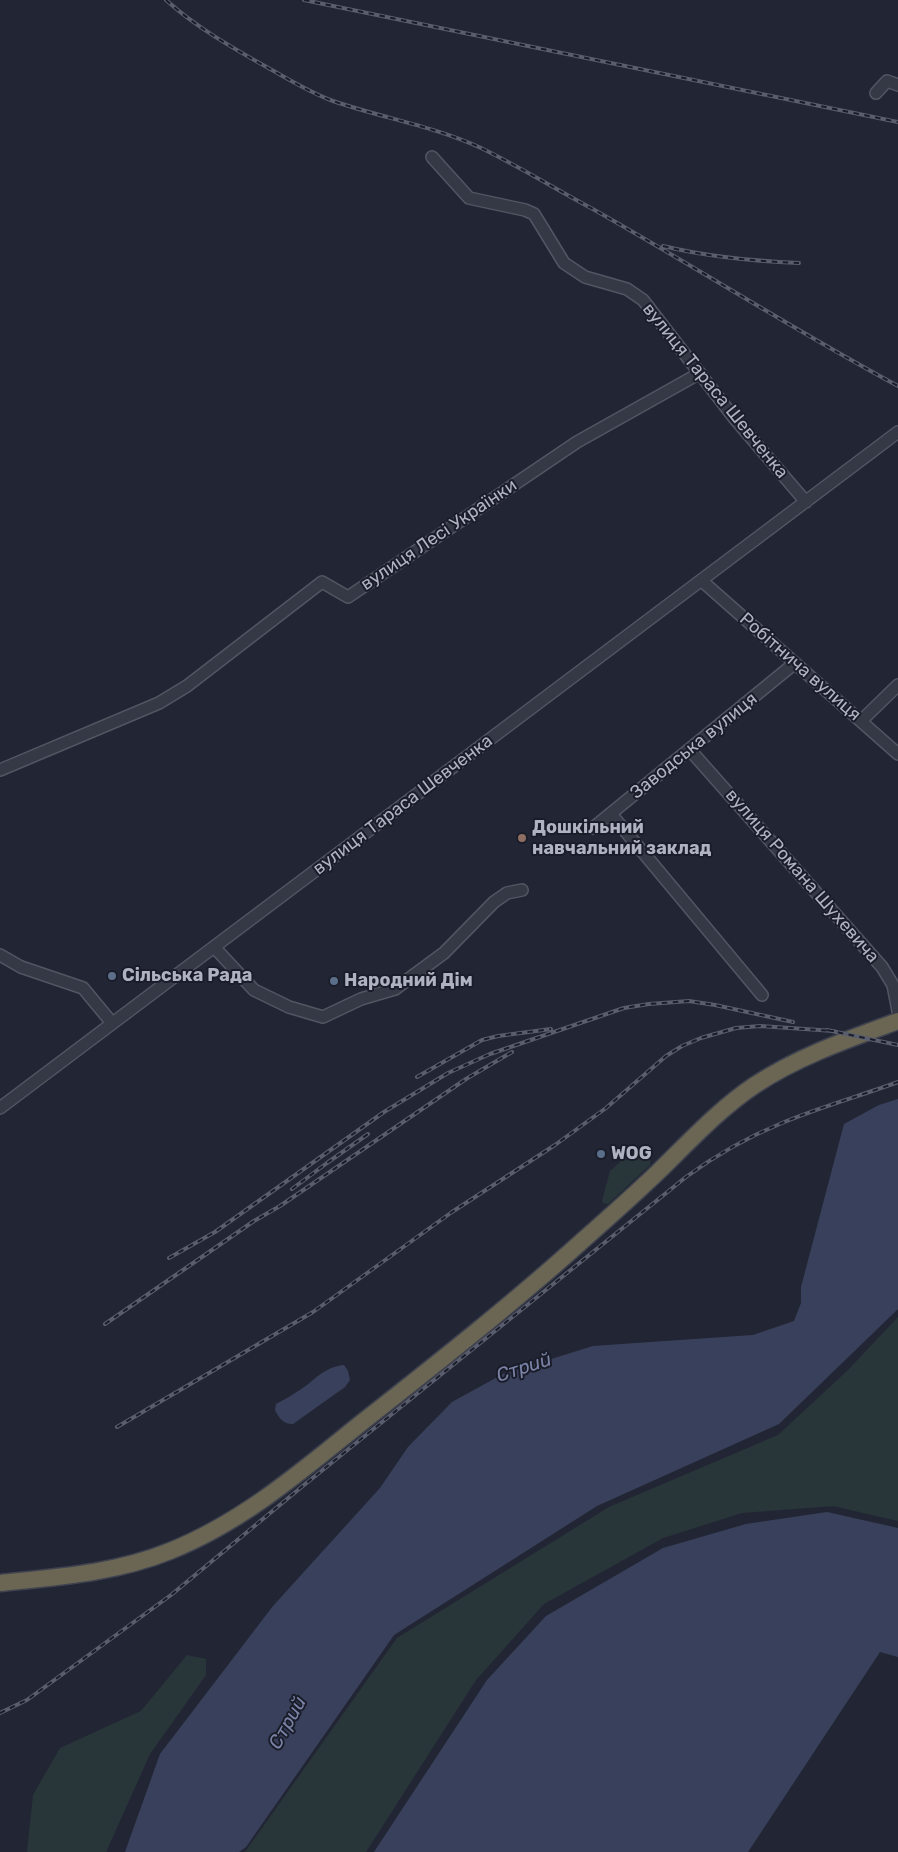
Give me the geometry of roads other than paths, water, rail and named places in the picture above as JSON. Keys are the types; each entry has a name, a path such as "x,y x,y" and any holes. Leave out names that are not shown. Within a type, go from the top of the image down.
{"highway":[{"path":"0,1583 86,1574 137,1563 171,1551 229,1522 284,1485 455,1349 581,1242 737,1098 772,1075 898,1012"}],"street":[{"path":"876,93 887,81 898,85"},
{"name":"вулиця Тараса Шевченка","path":"432,157 469,198 525,210 534,214 564,263 585,277 627,289 643,300 735,419 806,502"},
{"name":"вулиця Лесі Українки","path":"0,770 159,703 187,686 322,582 348,597 577,442 700,373"},
{"name":"вулиця Тараса Шевченка","path":"0,1108 898,432"},
{"name":"Робітнича вулиця","path":"702,581 898,754"},
{"name":"Заводська вулиця","path":"593,828 795,663"},
{"path":"862,721 898,685"},
{"name":"вулиця Романа Шухевича","path":"690,750 882,967 893,985 898,1012"},
{"path":"611,814 762,995"},
{"path":"214,947 254,990 289,1007 323,1017 361,999 395,989 444,953 494,902 507,893 522,890"},
{"path":"0,955 21,967 83,988 112,1024"}],"water":[{"name":"Стрий","path":"898,1099 898,1309 779,1424 597,1506 394,1635 246,1847 239,1852 125,1852 160,1754 273,1606 380,1488 408,1447 452,1402 503,1374 593,1346 753,1335 794,1321 801,1303 801,1287 844,1124 879,1105"},
{"path":"344,1365 350,1380 345,1387 293,1424 284,1422 280,1418 275,1410 276,1404 300,1390 325,1371"},
{"path":"827,1512 898,1528 898,1657 880,1652 748,1852 374,1852 487,1680 546,1616 663,1548 746,1524"}],"railway":[{"path":"166,0 190,20 216,37 317,94 352,107 463,140 509,162 898,386"},
{"path":"304,0 898,122"},
{"path":"663,246 731,258 799,263"},
{"path":"169,1258 215,1232 384,1112 448,1073 490,1054 624,1008 649,1004 689,1001 793,1022"},
{"path":"117,1427 313,1312 452,1212 555,1145 606,1108 666,1056 682,1046 701,1038 736,1028 760,1026 834,1031"},
{"path":"417,1077 482,1040 551,1029"},
{"path":"827,1030 898,1045"},
{"path":"105,1324 254,1221 280,1206 466,1079 512,1052"},
{"path":"0,1713 27,1700 171,1595 304,1485 697,1169 732,1147 769,1128 898,1082"},
{"path":"292,1189 368,1134"}],"place":[{"name":"Дошкільний навчальний заклад","path":"522,838"},
{"name":"Сільська Рада","path":"112,976"},
{"name":"Народний Дім","path":"334,981"},
{"name":"WOG","path":"601,1154"}]}
